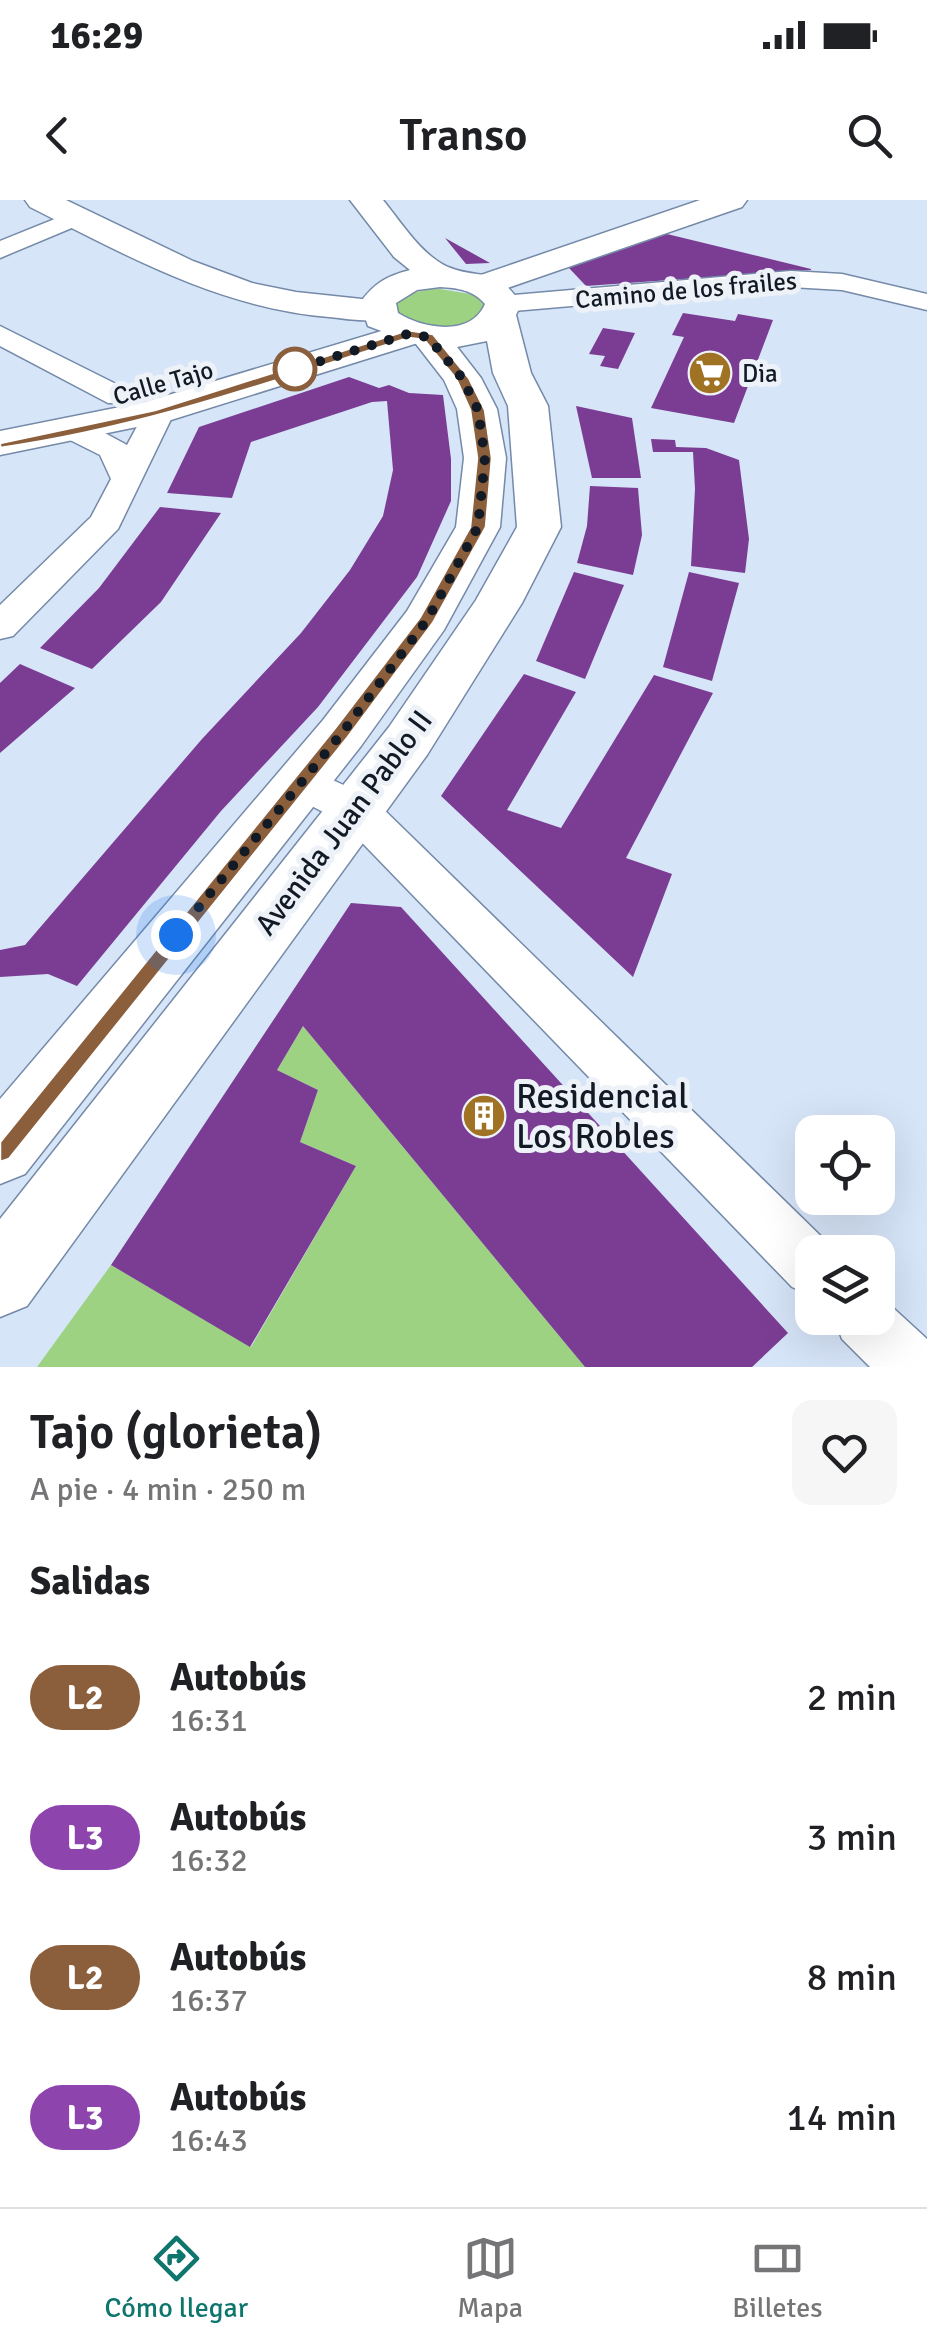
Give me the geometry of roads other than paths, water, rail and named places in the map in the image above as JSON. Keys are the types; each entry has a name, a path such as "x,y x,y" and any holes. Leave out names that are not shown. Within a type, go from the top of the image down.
{"main road":[{"path":"40,200 209,279 267,298 479,331 496,302 731,200"},
{"name":"Avenida Juan Pablo II","path":"0,1150 302,782 427,620 478,527 485,458 478,410 462,378 397,318 382,254 338,200"},
{"path":"366,200 406,250 440,277 496,302"},
{"path":"397,318 421,278 440,277"},
{"name":"Avenida Juan Pablo II","path":"6,1257 408,741 498,604 538,527 528,406 512,373 496,302"},
{"name":"Calle Tajo","path":"0,417 119,397 397,318"},
{"name":"Calle Tajo","path":"0,443 79,432 159,414 397,318"}],"street":[{"path":"0,250 77,218"},
{"name":"Camino de los frailes","path":"496,302 791,279 842,282 927,302"},
{"path":"0,335 119,397"},
{"path":"0,627 106,522 159,414"},
{"path":"79,432 114,449 128,481"},
{"path":"302,782 357,810 795,1250"}],"place":[{"name":"Dia","path":"710,373"},
{"name":"Residencial Los Robles","path":"484,1116"}]}
